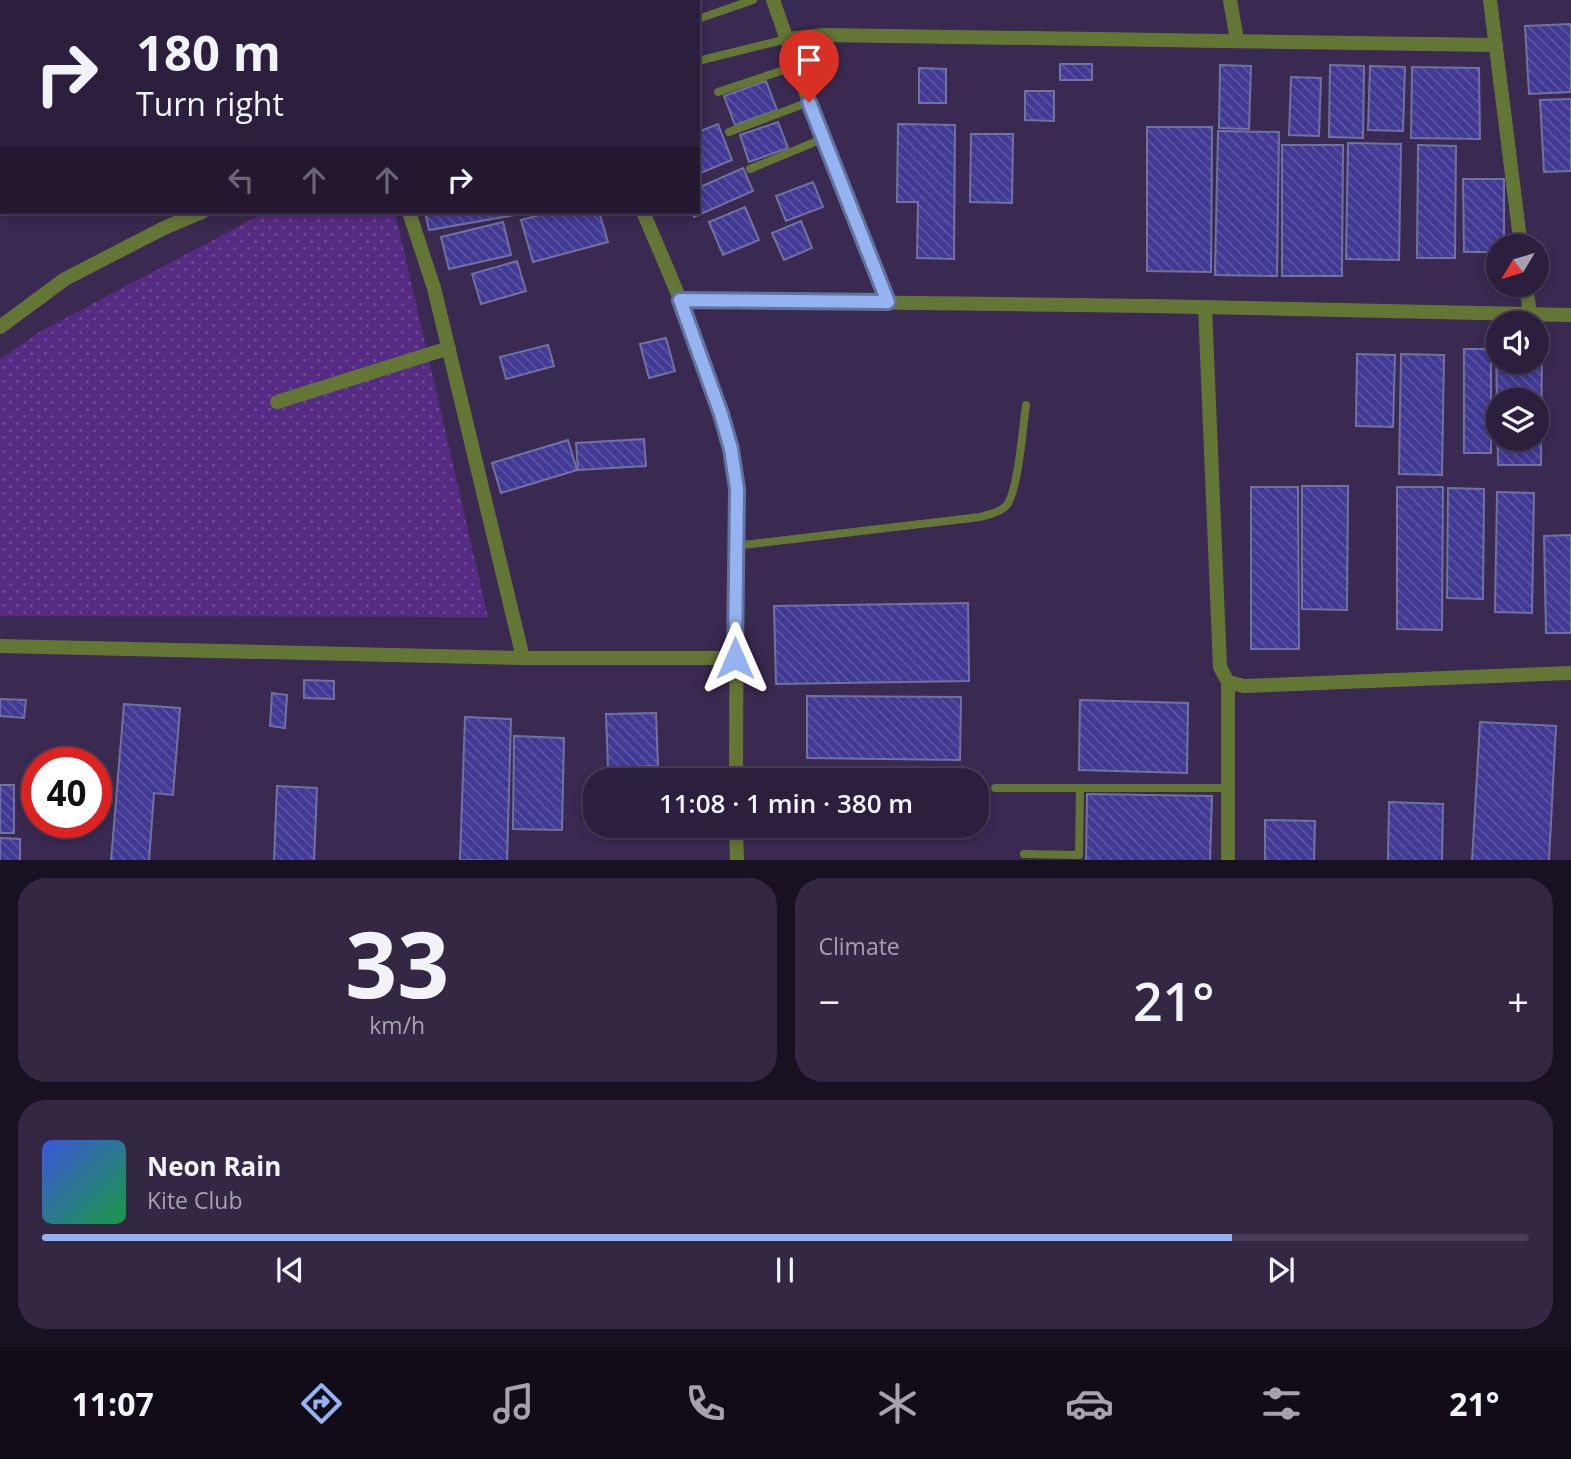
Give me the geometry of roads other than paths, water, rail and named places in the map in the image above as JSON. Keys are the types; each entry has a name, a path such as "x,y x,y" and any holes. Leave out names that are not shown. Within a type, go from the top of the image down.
{"street":[{"path":"774,0 822,139 888,302"},
{"path":"1230,0 1237,40"},
{"path":"1490,0 1519,234"},
{"path":"787,39 824,35 1496,45"},
{"path":"1,323 65,279 166,227 197,214"},
{"path":"411,214 434,288 523,658"},
{"path":"644,214 680,300 731,449 737,489 736,768"},
{"path":"680,300 1486,313"},
{"path":"1205,307 1220,667 1228,682 1228,860"},
{"path":"1549,314 1571,315"},
{"path":"277,401 449,348"},
{"path":"0,646 523,658 735,658"},
{"path":"1228,682 1244,686 1571,673"},
{"path":"736,838 737,860"}],"lane":[{"path":"700,18 753,0"},
{"path":"702,60 787,39"},
{"path":"718,92 796,66"},
{"path":"729,132 809,102"},
{"path":"750,169 822,139"},
{"path":"735,546 980,517 997,512 1008,506 1014,491 1026,405"},
{"path":"995,788 1227,788"},
{"path":"1024,854 1079,855 1080,788"}]}
